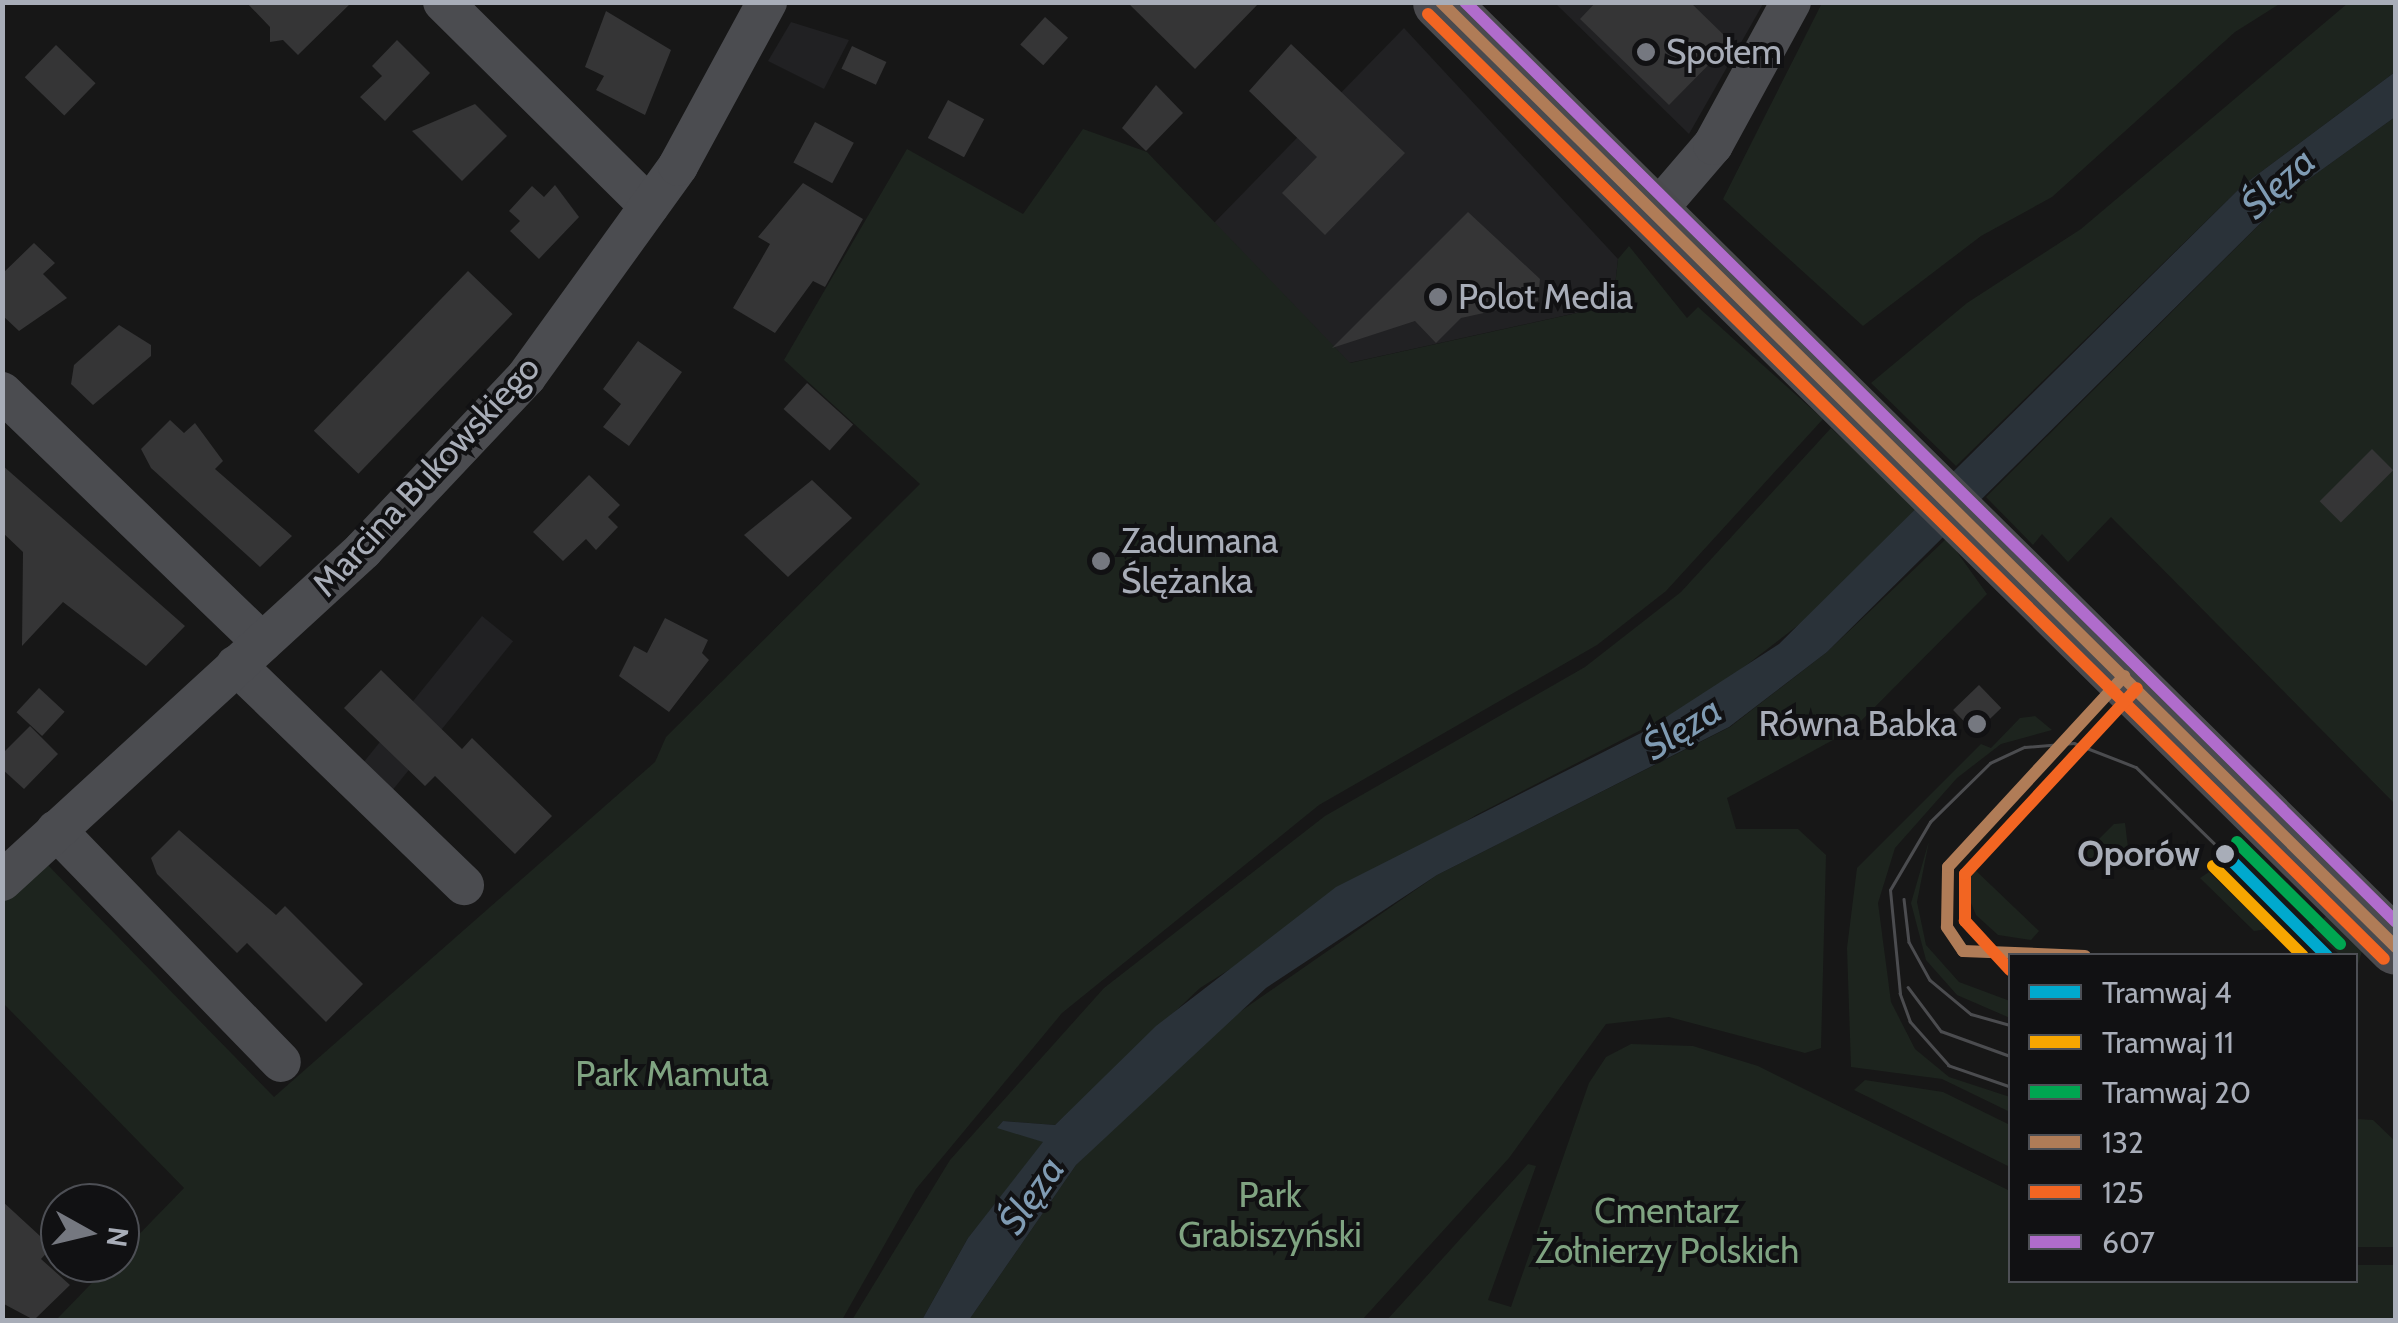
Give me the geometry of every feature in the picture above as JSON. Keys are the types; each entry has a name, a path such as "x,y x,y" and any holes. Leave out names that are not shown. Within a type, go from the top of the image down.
{"main road":[{"path":"1440,2 1988,536 2396,947"}],"street":[{"name":"Marcina Bukowskiego","path":"2,881 249,654 526,377 649,206 767,2"},
{"path":"1657,210 1713,145 1791,2"},
{"path":"447,4 649,206"},
{"path":"2,392 464,884"},
{"path":"56,830 281,1062"}],"shaded area":[{"path":"1762,2 1763,4 1689,134 1555,3"},
{"path":"791,22 849,40 824,89 768,61"},
{"path":"1404,28 1618,259 1613,305 1349,363 1214,223"},
{"path":"482,616 513,641 392,790 361,765"}],"green space":[{"path":"1822,2 2281,3 2235,32 2052,197 1981,236 1863,326 1723,199"},
{"path":"2348,3 2395,3 2395,72 2242,186 1956,466 1871,383 1967,303 2081,229"},
{"path":"2395,117 2395,804 2111,517 2068,562 2042,534 2033,545 1986,497 2295,189"},
{"name":"Park Mamuta","path":"1083,129 1147,152 1350,363 1613,305 1618,259 1629,246 1687,318 1698,307 1823,419 1666,591 1597,645 1319,805 1062,1013 916,1189 842,1320 56,1320 92,1283 140,1283 140,1233 184,1188 3,1003 3,898 42,859 274,1097 655,762 666,737 920,484 784,360 907,149 1023,214"},
{"path":"1831,428 1917,508 1823,606 1705,697 1476,815 1200,988 1055,1125 1003,1121 998,1127 1044,1142 968,1238 922,1320 852,1320 950,1160 1104,988 1325,816 1585,667 1681,592"},
{"name":"Park Grabiszyński","path":"1947,538 1987,594 1853,729 1727,798 1736,829 1798,829 1826,855 1821,1048 1805,1053 1669,1017 1606,1024 1509,1158 1362,1320 969,1320 1076,1165 1211,1032 1437,875 1730,727 1827,652"},
{"path":"2035,716 2052,730 2001,744 1957,778 1895,848 1878,903 1891,1002 1915,1049 1949,1077 2008,1096 2008,1111 1942,1079 1851,1067 1847,948 1857,868 1981,744 1991,748 2020,718"},
{"path":"2125,823 2130,864 2076,862 2114,824"},
{"path":"1929,841 1917,902 1926,945 1959,982 2008,1000 2008,1017 1957,995 1926,960 1911,903"},
{"path":"1970,865 2039,931 2031,940 1998,935 1976,915 1966,891"},
{"path":"2209,872 2268,929 2254,931 2200,878"},
{"path":"2326,916 2363,948 2358,964 2358,953 2338,953 2312,930"},
{"name":"Cmentarz Żołnierzy Polskich","path":"1631,1044 1693,1046 1758,1066 2008,1190 2008,1283 2358,1283 2358,1265 2395,1265 2395,1320 1387,1320 1528,1164 1536,1166 1488,1300 1511,1307 1589,1083 1606,1057"},
{"path":"1865,1080 1943,1092 2008,1124 2008,1166 1854,1090"},
{"path":"2358,1119 2373,1120 2395,1141 2395,1247 2358,1247"}],"water":[{"name":"Ślęza","path":"2395,72 2395,117 2295,189 1827,652 1729,727 1437,875 1266,988 1076,1165 969,1320 922,1320 968,1238 1043,1142 997,1128 1003,1121 1055,1125 1156,1026 1336,887 1643,732 1779,644 2242,186"}],"building":[{"path":"246,2 352,2 298,55 283,40 270,42 270,27"},
{"path":"1127,2 1260,2 1195,69"},
{"name":"Społem","path":"1596,2 1690,2 1731,42 1669,105 1580,19"},
{"path":"606,11 671,50 645,115 596,90 604,76 585,67"},
{"path":"1045,17 1068,38 1043,65 1020,44"},
{"path":"397,40 430,73 385,121 360,97 382,76 372,66"},
{"path":"1291,44 1405,153 1325,235 1282,193 1317,157 1249,91"},
{"path":"56,45 96,83 64,116 25,77"},
{"path":"852,46 886,62 876,85 841,69"},
{"path":"1156,85 1183,113 1146,151 1122,128"},
{"path":"948,100 984,119 964,157 928,138"},
{"path":"475,104 507,136 462,181 412,131"},
{"path":"815,122 854,143 832,183 793,163"},
{"path":"803,183 863,219 825,287 813,281 775,333 733,308 770,244 758,237"},
{"path":"555,185 579,217 539,259 510,231 520,221 509,211 532,186 544,197"},
{"path":"1468,212 1540,279 1538,301 1461,318 1436,343 1415,321 1332,348"},
{"path":"34,243 55,263 43,274 67,298 19,331 2,315 2,274"},
{"path":"468,271 513,314 358,474 314,431"},
{"path":"119,325 151,345 151,356 93,405 71,384 74,365"},
{"path":"638,341 682,372 629,446 603,427 621,404 603,389"},
{"path":"807,383 853,424 830,450 784,409"},
{"path":"170,420 184,433 195,423 223,461 215,469 292,536 260,567 151,468 141,449"},
{"path":"2372,449 2393,470 2341,523 2320,501"},
{"path":"2,465 185,626 146,666 63,602 22,646 23,552 2,532"},
{"path":"589,475 620,505 608,517 618,527 596,550 586,539 563,561 533,532"},
{"path":"812,480 852,518 788,577 744,535"},
{"path":"665,618 708,640 702,653 709,660 669,712 619,676 634,646 647,653"},
{"path":"381,670 462,749 472,738 552,816 515,854 435,776 425,786 344,708"},
{"path":"1979,685 2001,708 1975,733 1953,710"},
{"path":"39,688 65,712 42,736 16,712"},
{"path":"30,726 58,754 24,789 2,769 2,754"},
{"path":"179,830 276,915 285,906 363,984 326,1022 247,943 237,953 157,874 151,858"},
{"path":"2,1201 40,1236 40,1283 70,1285 34,1320 2,1303"}],"tram line":[{"path":"2008,1086 1949,1066 1910,1022 1900,994 1890,890 1930,822 1990,763 2025,747 2074,743 2136,767 2225,854"},
{"name":"20","path":"2237,842 2340,944"},
{"name":"4","path":"2225,854 2324,953"},
{"name":"11","path":"2213,866 2300,953"},
{"path":"1904,899 1909,942 1930,980 1971,1014 2008,1024"},
{"path":"1908,987 1941,1031 2008,1055"}],"transit line":[{"name":"132","path":"1441,2 2396,947"},
{"name":"607","path":"1465,2 2396,922"},
{"name":"125","path":"1428,14 2384,959"},
{"name":"132","path":"1963,951 1947,927 1948,867 2124,676"},
{"name":"125","path":"2008,968 1965,921 1965,874 2137,688"},
{"name":"132","path":"1963,951 2012,953"}],"place":[{"name":"Społem","path":"1646,52"},
{"name":"Polot Media","path":"1438,297"},
{"name":"Zadumana Ślężanka","path":"1101,561"},
{"name":"Równa Babka","path":"1977,724"},
{"name":"Oporów","path":"2225,854"}]}
